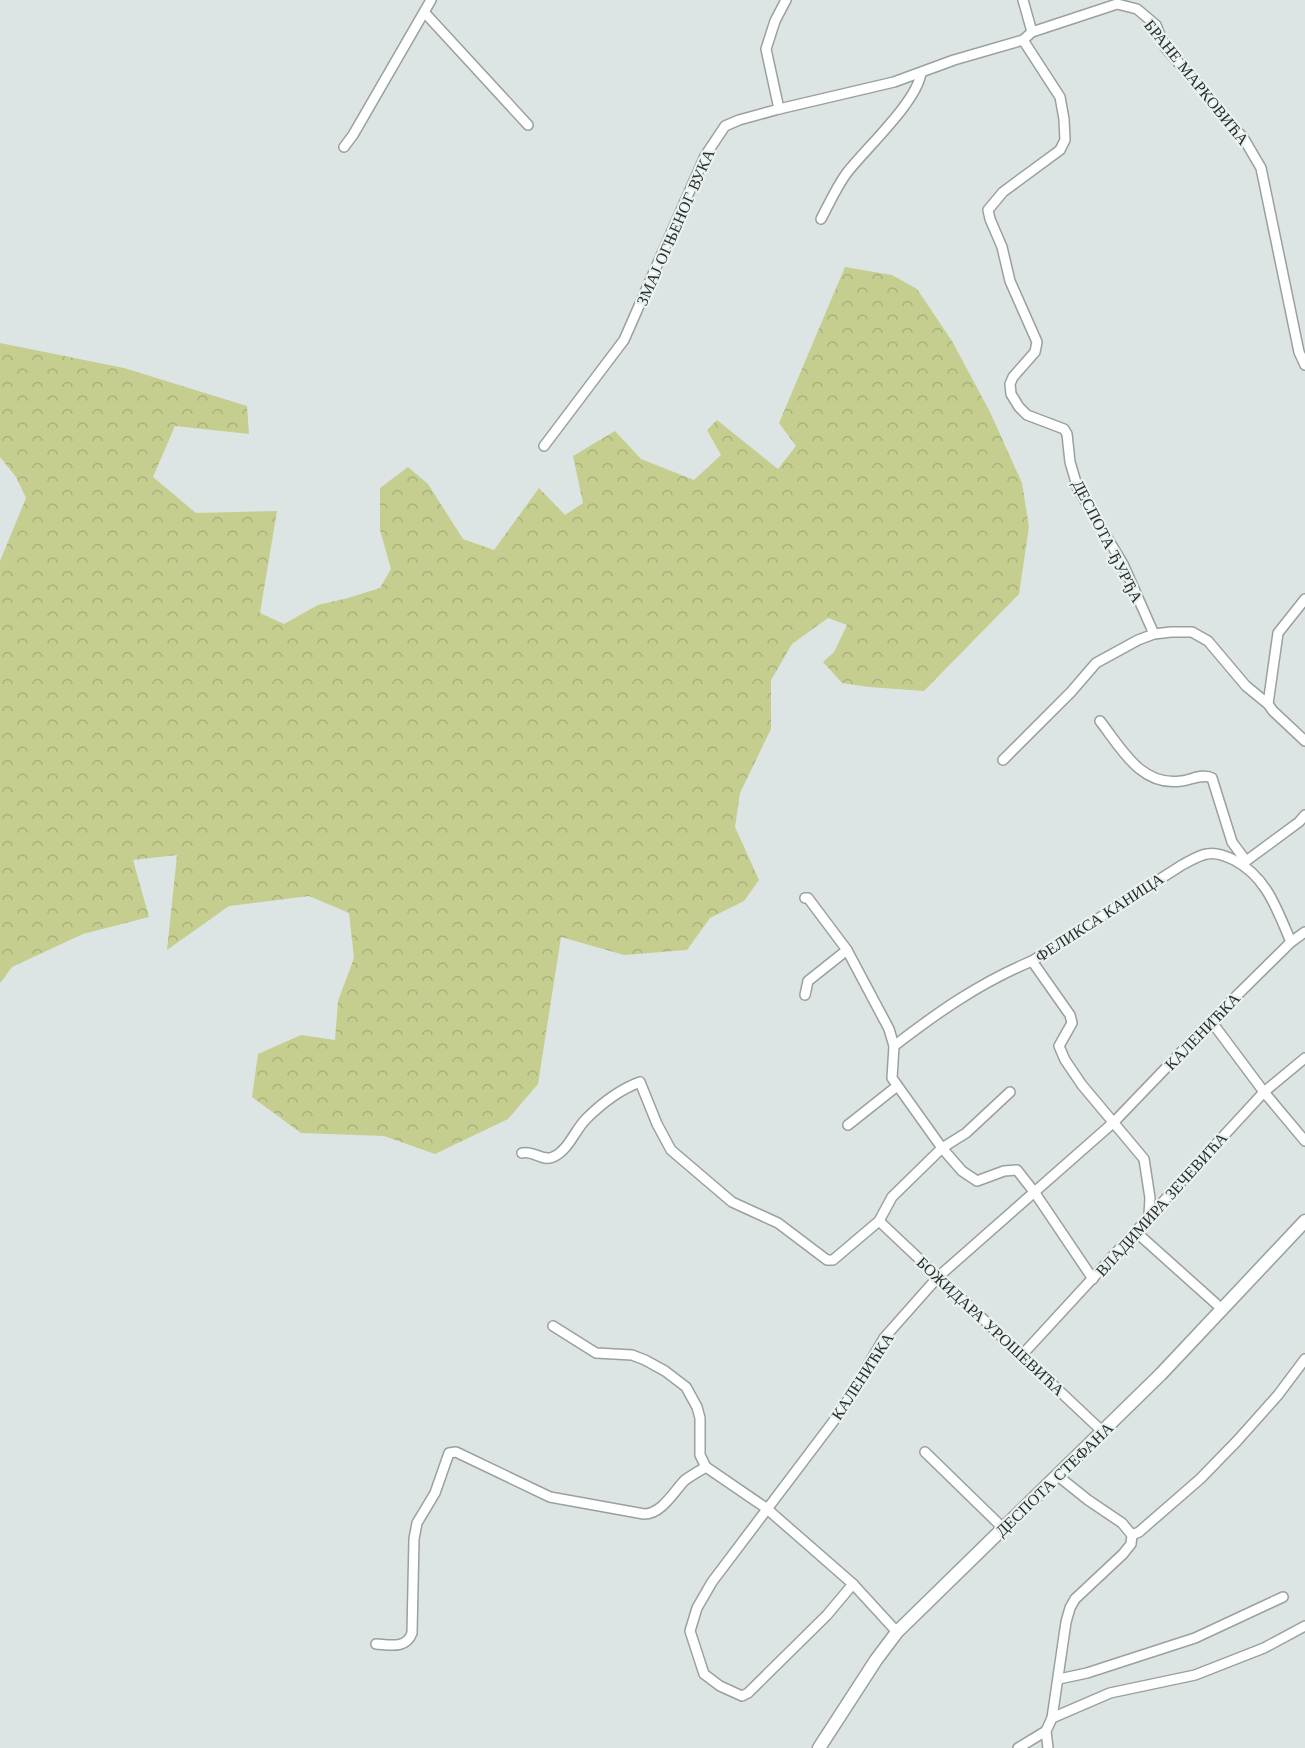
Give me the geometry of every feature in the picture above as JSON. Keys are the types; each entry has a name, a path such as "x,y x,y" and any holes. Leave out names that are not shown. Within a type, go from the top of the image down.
{"main road":[{"name":"ДЕСПОТА СТЕФАНА","path":"819,1748 876,1660 897,1632 1104,1432 1223,1310 1305,1221"}],"street":[{"path":"344,147 431,0"},
{"path":"778,109 766,49 775,21 786,0"},
{"path":"1023,0 1032,32"},
{"name":"БРАНЕ МАРКОВИЋА","path":"1032,32 1117,4 1137,9 1156,25 1166,47 1244,140 1261,168 1299,352 1305,364"},
{"path":"425,13 528,125"},
{"name":"ЗМАЈ ОГЊЕНОГ ВУКА","path":"544,446 624,340 705,156 719,133 729,124 778,109 894,82 954,60 1023,40 1032,32"},
{"name":"ДЕСПОТА ЂУРЂА","path":"1023,40 1060,97 1065,140 1060,150 1003,192 988,210 1002,246 1010,281 1036,342 1035,352 1013,377 1010,384 1011,394 1027,415 1064,429 1067,434 1070,462 1078,489 1123,564 1154,634"},
{"path":"821,219 844,177 902,110 919,82 921,73"},
{"path":"1269,704 1278,633 1305,599"},
{"path":"1004,760 1071,692 1096,663 1154,634 1192,632 1201,635 1246,686 1269,704 1273,711 1305,741"},
{"path":"1100,721 1132,763 1154,779 1169,782 1207,775 1212,778 1233,842 1244,863 1269,891 1291,942"},
{"path":"1244,863 1303,822"},
{"name":"ФЕЛИКСА КАНИЦА","path":"894,1046 926,1020 972,990 1032,961 1182,865 1208,853 1244,863"},
{"path":"805,898 808,898 847,950 889,1029 894,1046 892,1078 896,1087 942,1148 962,1171 977,1181 1004,1171 1017,1170 1093,1279"},
{"name":"КАЛЕНИЋКА","path":"853,1584 827,1615 742,1696 720,1686 704,1674 690,1631 694,1616 712,1582 842,1410 884,1338 938,1277 1113,1122 1211,1021 1291,942 1305,932"},
{"path":"805,994 806,984 813,976 847,950"},
{"path":"1032,961 1070,1015 1072,1023 1059,1046 1065,1060 1082,1085 1144,1159 1150,1198 1149,1215"},
{"path":"1211,1021 1264,1092 1305,1141"},
{"name":"ВЛАДИМИРА ЗЕЧЕВИЋА","path":"1022,1355 1264,1092 1305,1058"},
{"path":"522,1153 527,1151 548,1159 554,1157 565,1147 586,1119 616,1095 640,1082 657,1124 671,1150 732,1202 778,1224 827,1260 833,1260 879,1221 892,1197 942,1148 966,1133 1010,1092"},
{"path":"848,1125 896,1087"},
{"name":"БОЖИДАРА УРОШЕВИЋА","path":"879,1221 1104,1432"},
{"path":"1136,1232 1223,1310"},
{"path":"553,1326 596,1353 632,1355 645,1360 665,1371 686,1387 700,1418 700,1455 706,1467 766,1508 853,1584 897,1632"},
{"path":"1132,1535 1139,1532 1200,1479 1278,1395 1305,1359"},
{"path":"376,1644 404,1644 412,1633 413,1548 417,1523 435,1493 449,1453 456,1452 550,1497 644,1514 649,1514 663,1505 691,1475 706,1467"},
{"path":"925,1452 1003,1528"},
{"path":"1048,1748 1046,1731 1052,1718 1070,1608 1075,1599 1123,1554 1131,1544 1132,1535 1122,1523 1058,1476"},
{"path":"1059,1678 1087,1672 1195,1638 1282,1597"},
{"path":"1052,1718 1110,1693 1195,1675 1264,1648 1305,1626"},
{"path":"1018,1748 1046,1731"}],"green space":[{"path":"845,267 892,275 917,289 952,341 990,412 1022,483 1029,527 1019,594 924,691 842,683 823,662 834,652 847,625 828,618 792,644 771,680 771,729 740,793 735,827 759,880 744,901 710,918 687,950 624,955 561,937 538,1084 508,1119 435,1154 384,1136 301,1133 252,1097 258,1054 301,1035 335,1040 338,1001 354,958 349,913 309,896 229,906 167,950 177,855 133,860 149,917 83,934 12,967 0,983 0,561 26,498 16,477 0,457 0,343 124,368 247,406 249,434 175,426 153,477 196,513 277,511 260,613 284,624 318,605 380,588 391,569 380,530 380,488 408,467 428,484 463,539 494,550 539,488 565,515 583,503 573,456 615,431 641,459 694,480 721,455 707,430 717,420 778,469 796,446 779,423"}]}
